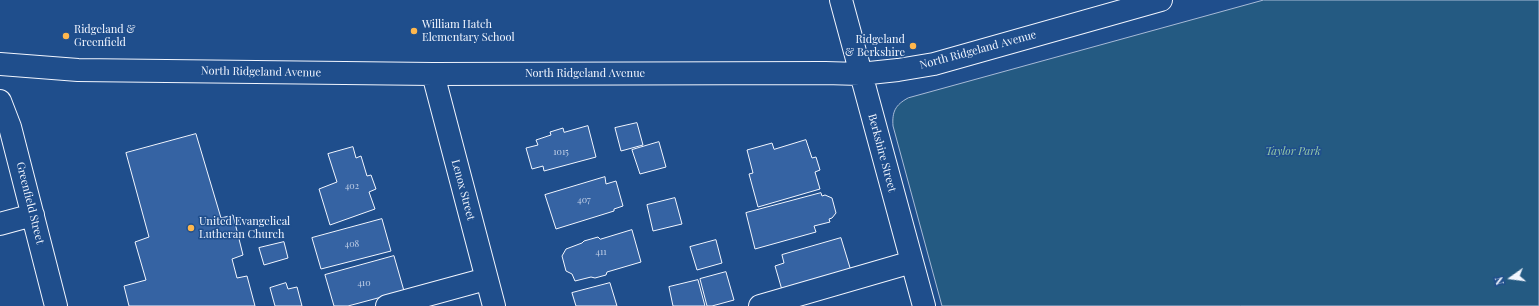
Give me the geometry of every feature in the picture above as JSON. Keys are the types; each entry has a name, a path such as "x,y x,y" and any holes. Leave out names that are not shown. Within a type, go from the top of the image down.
{"street":[{"name":"Berkshire Street","path":"840,0 924,306"},
{"name":"North Ridgeland Avenue","path":"0,64 78,70 433,74 860,74 934,64 1161,0"},
{"name":"Lenox Street","path":"433,74 494,306"},
{"name":"Greenfield Street","path":"0,101 10,127 56,306"},
{"path":"0,224 33,215"},
{"path":"760,306 912,262"},
{"path":"387,306 486,279"}],"green space":[{"name":"Taylor Park","path":"1264,0 1539,0 1539,306 942,306 893,126 895,109 900,103 908,98"}],"building":[{"path":"637,123 643,145 621,151 615,128"},
{"path":"588,126 596,157 544,171 543,166 532,169 526,148 538,145 536,140 551,135 550,132 563,128 564,132"},
{"name":"United Evangelical Lutheran Church","path":"196,134 221,218 233,215 243,255 232,259 237,278 247,276 255,306 129,306 124,286 146,280 135,242 149,237 126,153"},
{"path":"806,140 812,158 816,157 820,170 815,172 820,189 758,207 749,174 753,173 747,150 772,143 774,149"},
{"path":"659,142 666,167 640,174 632,150"},
{"path":"353,147 356,158 361,156 367,176 371,175 376,189 369,192 375,209 330,225 319,189 337,182 328,154"},
{"path":"605,177 606,184 616,181 623,206 614,209 614,211 556,229 545,195"},
{"path":"821,193 822,196 825,195 832,198 836,213 829,219 830,222 814,226 816,232 755,249 746,213"},
{"path":"675,198 682,224 653,231 647,205"},
{"path":"382,219 391,251 321,269 312,238"},
{"path":"632,230 641,262 607,272 606,275 575,281 572,274 566,271 562,256 566,249 584,241 598,237 600,239"},
{"path":"841,238 851,271 782,290 775,266 784,263 782,255"},
{"path":"716,240 722,263 697,270 690,247"},
{"path":"284,242 288,258 264,265 259,248"},
{"path":"394,256 404,291 348,306 334,306 325,275"},
{"path":"726,272 734,300 707,306 700,279"},
{"path":"698,280 705,306 673,306 669,287"},
{"path":"286,283 288,289 297,287 302,306 275,306 270,288"},
{"path":"610,283 617,306 576,306 572,293"}],"place":[{"name":"William Hatch Elementary School","path":"414,31"},
{"name":"Ridgeland & Greenfield","path":"66,36"},
{"name":"Ridgeland & Berkshire","path":"913,46"},
{"name":"United Evangelical Lutheran Church","path":"191,228"}]}
